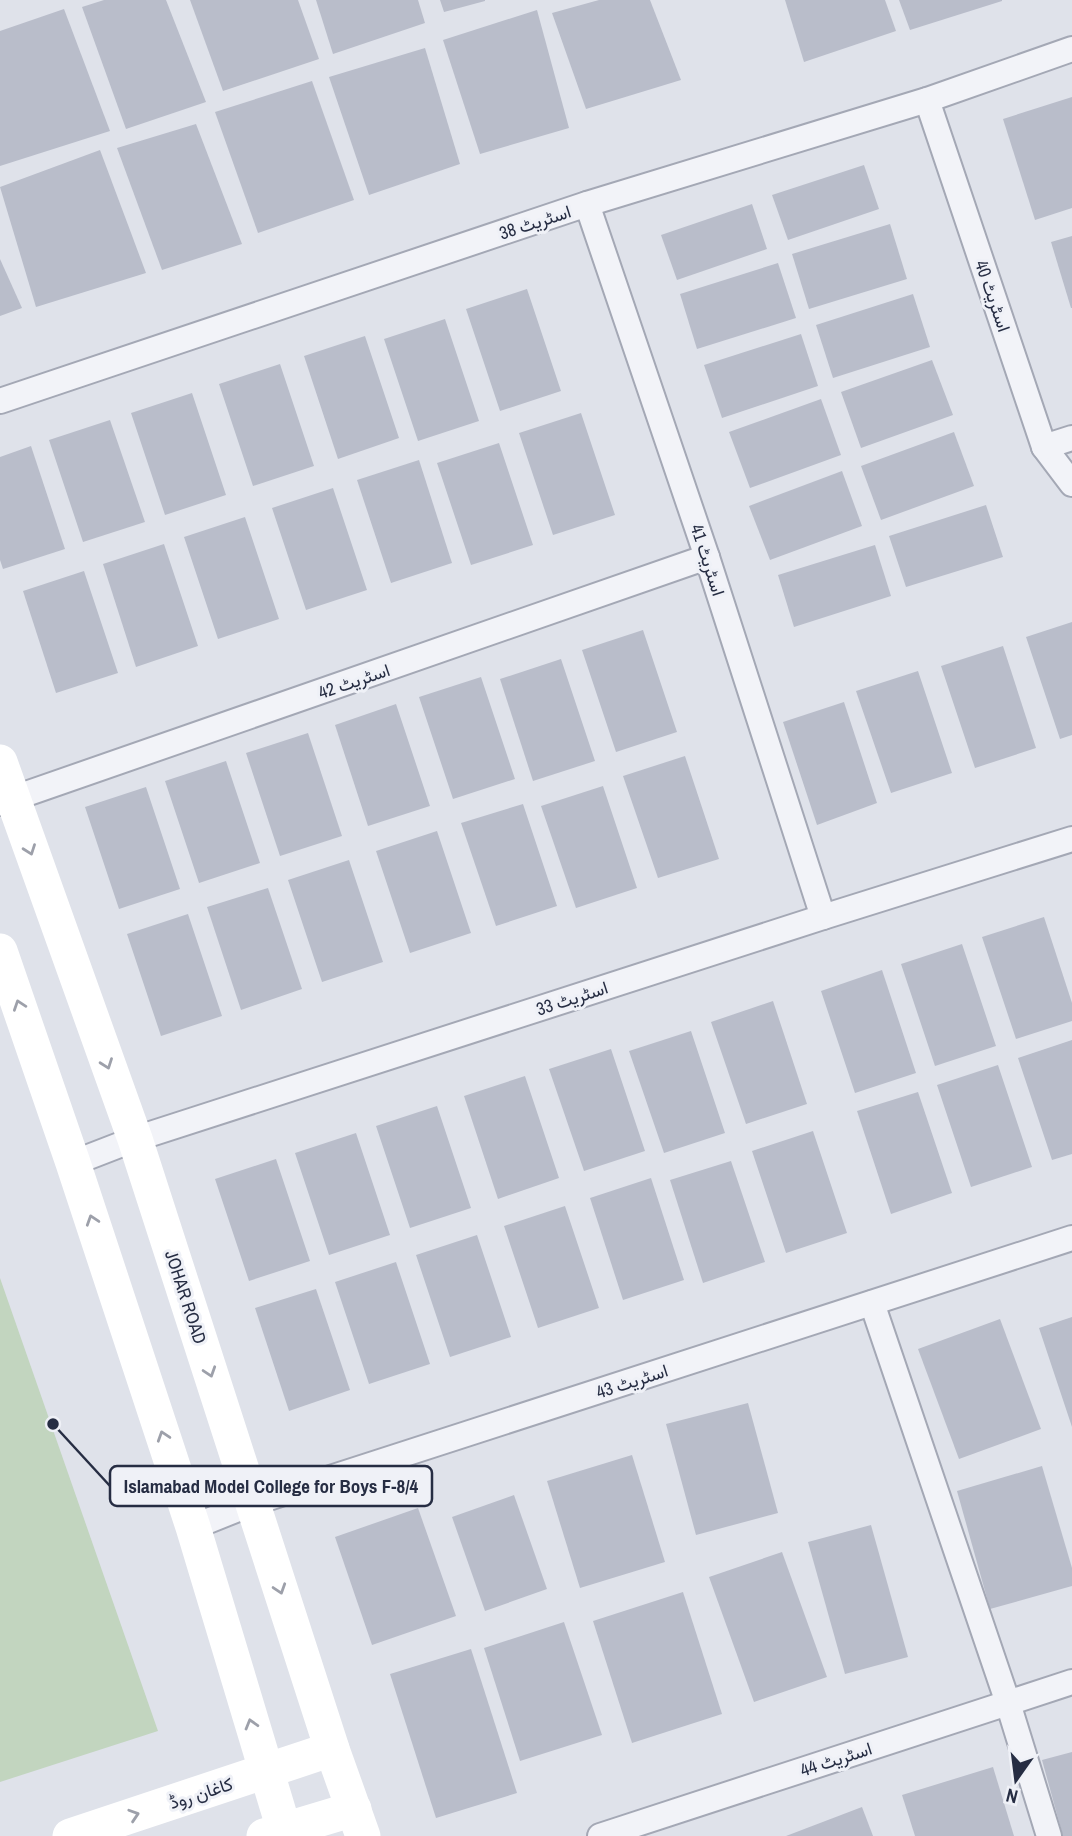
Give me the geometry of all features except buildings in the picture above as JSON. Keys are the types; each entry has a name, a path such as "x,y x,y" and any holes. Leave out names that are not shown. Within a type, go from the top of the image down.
{"street":[{"name":"اسٹریٹ 38","path":"0,401 587,204 927,100 1072,49"},
{"name":"اسٹریٹ 40","path":"927,100 1044,447 1072,484"},
{"name":"اسٹریٹ 41","path":"587,204 707,557 823,917"},
{"path":"1044,447 1072,438"},
{"name":"اسٹریٹ 42","path":"6,801 707,557"},
{"name":"JOHAR ROAD","path":"0,762 6,801 135,1139 332,1749 359,1822"},
{"name":"اسٹریٹ 33","path":"73,1163 135,1139 1072,839"},
{"path":"0,951 193,1527 265,1772 278,1834 359,1822"},
{"name":"اسٹریٹ 43","path":"193,1527 253,1503 1072,1238"},
{"path":"872,1303 1049,1836"},
{"name":"اسٹریٹ 44","path":"600,1836 1072,1682"},
{"name":"کاغان روڈ","path":"70,1836 332,1749"}],"green space":[{"path":"0,1278 158,1731 0,1782"}],"place":[{"name":"Islamabad Model College for Boys F-8/4","path":"53,1424"}]}
